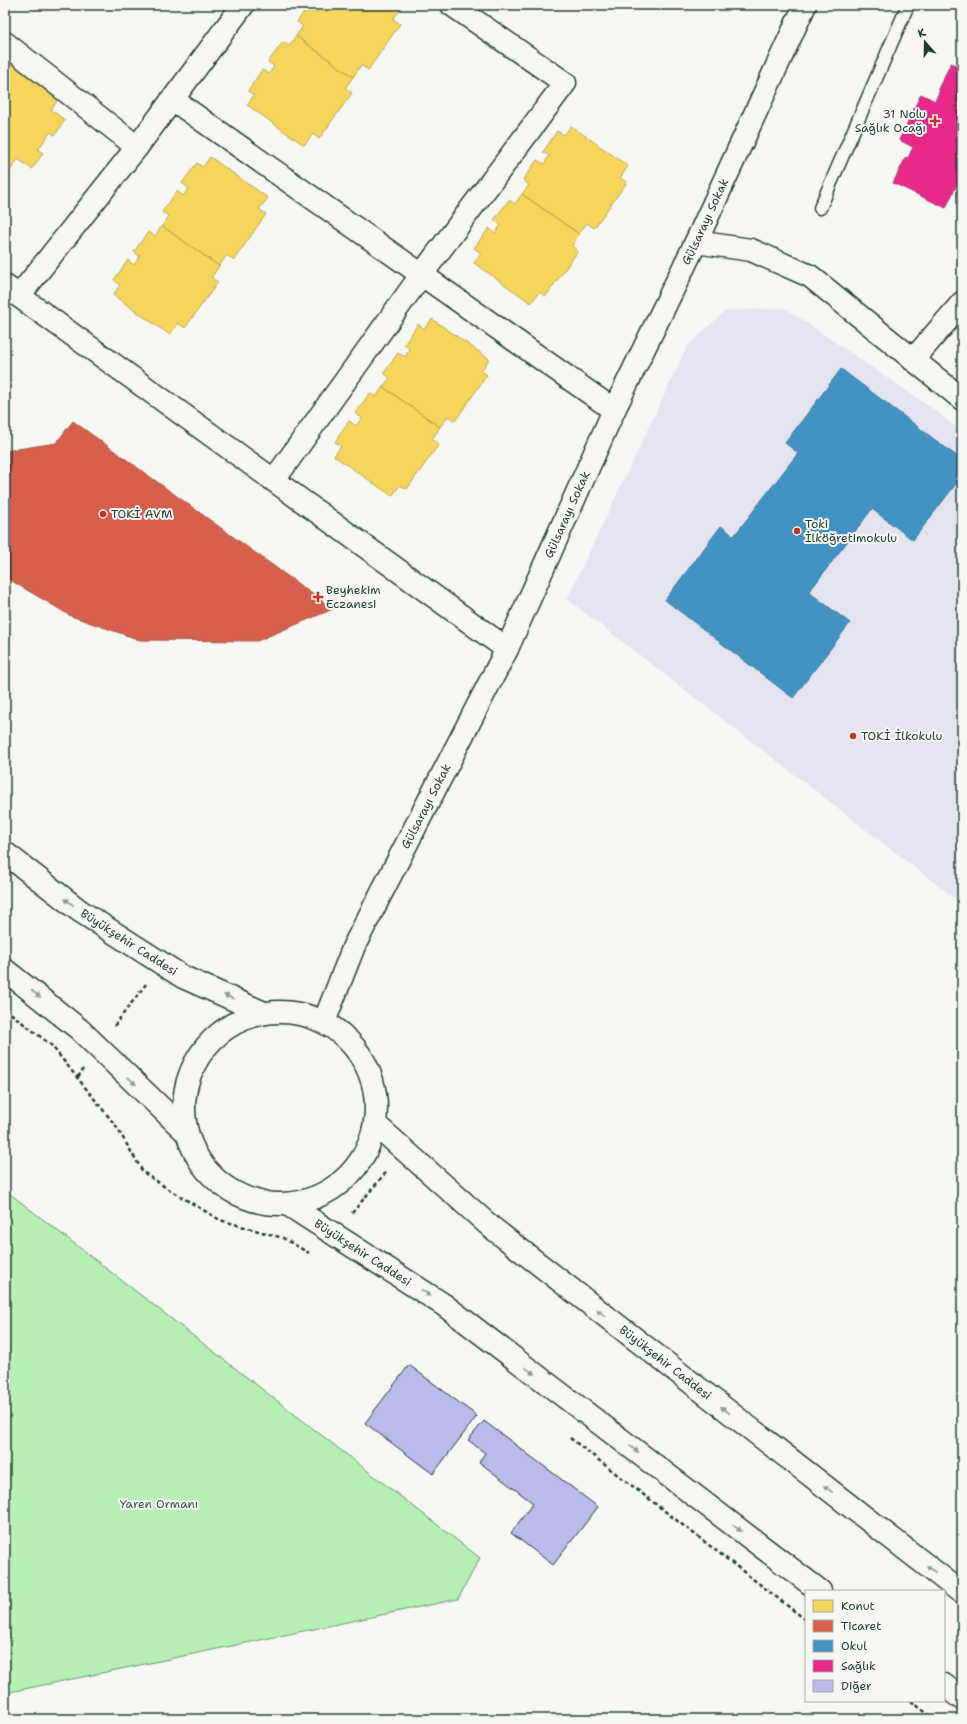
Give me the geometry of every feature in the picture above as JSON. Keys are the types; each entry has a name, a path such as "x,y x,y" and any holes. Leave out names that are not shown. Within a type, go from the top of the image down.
{"street":[{"path":"243,5 137,147 12,291 507,649"},
{"path":"274,480 422,274 565,83 452,5"},
{"name":"Gülsarayı Sokak","path":"324,1022 354,946 507,649 614,410 696,242 805,5"},
{"path":"5,43 137,147"},
{"path":"172,99 614,410"},
{"path":"696,242 751,250 810,276 962,399"},
{"path":"913,360 962,303"},
{"name":"Büyükşehir Caddesi","path":"5,853 80,911 183,977 264,1013"},
{"path":"5,970 80,1029 186,1133 201,1163 224,1187 254,1201 287,1204 319,1196 347,1178 366,1153 376,1124 376,1094 367,1065 349,1040 324,1022 295,1013 264,1013 235,1023 211,1041 192,1068 184,1100 186,1133"},
{"name":"Büyükşehir Caddesi","path":"376,1124 496,1232 962,1593"},
{"name":"Büyükşehir Caddesi","path":"287,1204 444,1305 819,1590"},
{"path":"945,1686 962,1699"}],"lane":[{"path":"820,208 908,5"}],"path":[{"path":"78,1077 98,1047 161,963"},
{"path":"5,1008 51,1046 78,1077 116,1126 143,1172 168,1189 220,1220 283,1238 319,1259 333,1234 405,1150"},
{"path":"564,1433 805,1619"},
{"path":"912,1702 934,1719"}],"shaded area":[{"name":"TOKİ İlkokulu","path":"785,308 933,409 962,432 962,904 567,599 687,347 725,311"}],"green space":[{"name":"Yaren Ormanı","path":"5,1190 480,1558 458,1599 5,1693"}],"building: Konut":[{"path":"309,5 397,5 402,8 393,19 400,24 368,70 361,65 353,77 296,36 303,26 297,22"},
{"path":"296,36 353,77 345,88 352,93 319,139 313,134 304,145 247,105 254,95 248,91 262,70 269,74 274,66 268,62 283,42 289,46"},
{"path":"5,58 60,96 51,110 65,120 55,135 50,132 38,150 43,153 32,169 18,159 8,173 5,171"},
{"path":"571,126 628,166 620,178 627,182 594,228 587,223 579,234 522,194 529,185 523,180 537,160 544,164 549,156 543,152 557,131 564,135"},
{"path":"210,157 268,198 259,209 266,214 234,260 227,255 219,266 162,226 169,216 162,212 177,191 183,196 189,188 182,183 197,163 203,167"},
{"path":"522,194 579,234 572,246 578,251 546,296 539,292 531,303 474,263 481,253 474,248 489,228 495,233 501,225 494,220 509,200 515,204"},
{"path":"162,226 219,266 211,278 218,282 185,328 178,323 170,335 113,295 120,285 114,280 128,260 134,265 140,256 134,252 148,232 155,236"},
{"path":"432,319 489,359 481,371 487,375 455,421 448,416 440,427 383,387 390,378 384,373 398,353 405,357 410,349 404,345 418,324 424,329"},
{"path":"383,387 440,427 432,439 439,444 407,489 400,485 392,496 334,456 341,446 335,442 349,421 356,426 362,418 355,413 370,393 376,397"}],"building: Ticaret":[{"name":"TOKİ AVM","path":"73,421 333,609 257,641 140,640 71,616 5,577 5,451 56,443"}],"building: Okul":[{"name":"Toki İlköğretimokulu","path":"841,369 962,460 962,476 913,540 872,509 809,592 850,623 793,698 665,600 721,526 734,536 798,453 785,443"}],"building: Sağlık":[{"name":"31 Nolu Sağlık Ocağı","path":"951,63 962,68 962,173 946,208 893,183 906,157 908,158 913,147 899,140 921,94 935,101 940,90 938,89"}],"building: Diğer":[{"path":"409,1365 477,1416 433,1474 365,1423"},
{"path":"484,1421 598,1507 553,1565 511,1533 533,1503 479,1462 485,1453 468,1440"}],"place":[{"name":"31 Nolu Sağlık Ocağı","path":"935,121"},
{"name":"TOKİ AVM","path":"103,514"},
{"name":"Toki İlköğretimokulu","path":"797,531"},
{"name":"Beyhekim Eczanesi","path":"318,597"},
{"name":"TOKİ İlkokulu","path":"853,736"}]}
